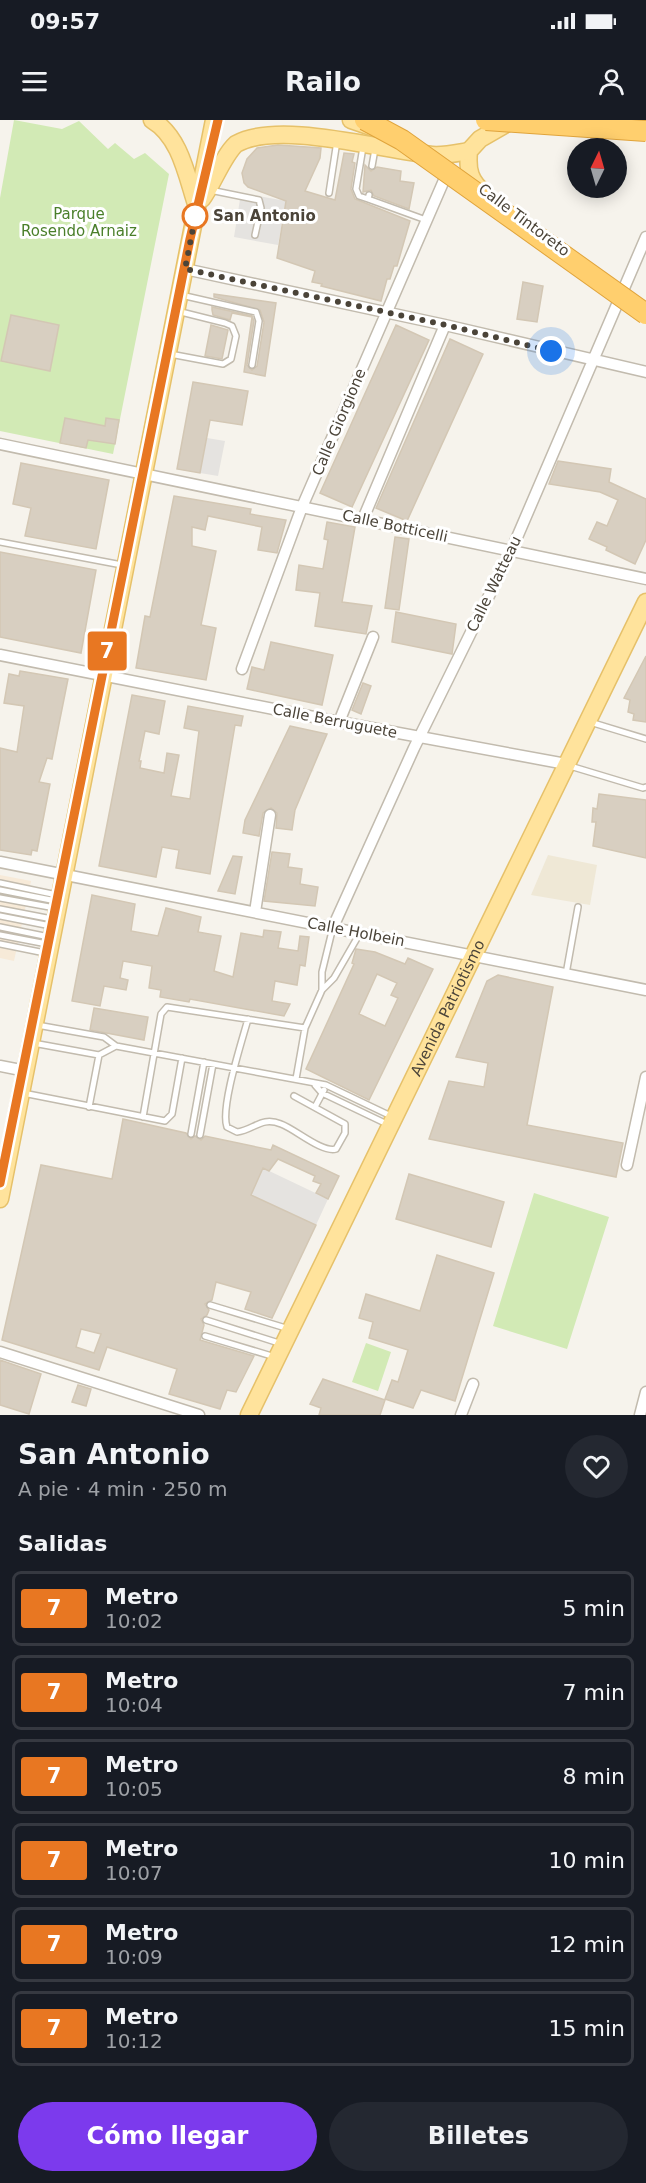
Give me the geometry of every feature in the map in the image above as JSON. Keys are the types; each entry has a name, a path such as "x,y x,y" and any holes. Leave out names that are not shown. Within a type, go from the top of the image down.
{"highway":[{"path":"486,120 646,131"},
{"path":"371,133 402,140 646,314"}],"main road":[{"path":"152,120 165,131 178,152 197,208"},
{"path":"1,1192 66,876 214,120"},
{"path":"351,120 371,133"},
{"path":"405,149 433,155 469,151 480,139 514,120"},
{"path":"631,120 645,122"},
{"path":"197,208 230,152 247,136 258,130 371,133"},
{"name":"Calle Tintoreto","path":"371,133 405,149 620,297 646,308"},
{"name":"Calle Tintoreto","path":"469,151 469,175 477,187 620,297 646,321"},
{"name":"Avenida Patriotismo","path":"249,1415 646,602"}],"street":[{"name":"Calle Giorgione","path":"242,669 302,507 445,178"},
{"name":"Calle Watteau","path":"333,927 420,737 512,549 646,237"},
{"path":"185,269 446,325 646,372"},
{"path":"363,519 446,325"},
{"name":"Calle Botticelli","path":"0,444 512,549 646,579"},
{"path":"339,723 373,637"},
{"name":"Calle Berruguete","path":"0,655 339,723 566,764"},
{"path":"255,912 270,815"},
{"name":"Calle Holbein","path":"0,862 646,990"},
{"path":"0,1066 26,1071"},
{"path":"627,1165 646,1077"},
{"path":"0,1352 199,1415"},
{"path":"461,1415 473,1384"},
{"path":"639,1415 646,1392"}],"lane":[{"path":"329,193 339,133"},
{"path":"371,133 372,166"},
{"path":"371,133 356,189 359,196 369,197 426,220"},
{"path":"209,190 259,200 261,208 255,235"},
{"path":"168,354 223,364 231,359 236,336 232,326 178,303"},
{"path":"178,303 256,312 259,321 252,365"},
{"path":"0,542 127,566"},
{"path":"586,722 646,739"},
{"path":"566,764 646,787"},
{"path":"0,883 56,924"},
{"path":"0,890 56,924"},
{"path":"0,898 56,924"},
{"path":"566,974 578,907"},
{"path":"0,909 56,924"},
{"path":"0,916 56,924"},
{"path":"0,927 56,924"},
{"path":"0,935 56,924"},
{"path":"0,944 56,924"},
{"path":"322,990 322,972 333,927"},
{"path":"296,1079 305,1028 322,990 334,978 360,933"},
{"path":"143,1117 161,1014 167,1007 305,1028"},
{"path":"248,1019 234,1068 225,1124 229,1130 237,1132 257,1122 279,1123 327,1149 336,1149 345,1133 345,1124 294,1096"},
{"path":"35,1025 104,1037 116,1046 296,1079 315,1085 326,1085 392,1121"},
{"path":"32,1043 99,1055 116,1046"},
{"path":"89,1107 99,1055"},
{"path":"22,1093 165,1121 171,1117 182,1058"},
{"path":"191,1134 204,1062"},
{"path":"200,1135 213,1064"},
{"path":"315,1085 322,1093 392,1121"},
{"path":"315,1107 326,1085"},
{"path":"210,1305 284,1344"},
{"path":"206,1320 284,1344"},
{"path":"205,1336 284,1344"}],"shaded area":[{"path":"241,193 286,201 278,245 234,237"},
{"path":"207,438 225,441 218,476 200,473"},
{"path":"548,855 597,865 590,905 531,895"},
{"path":"0,875 31,881 14,961 0,958"},
{"path":"263,1168 328,1199 316,1225 251,1195"}],"green space":[{"name":"Parque Rosendo Arnaiz","path":"14,120 62,129 79,121 108,149 115,143 134,159 145,153 169,174 113,454 0,431 0,198"},
{"path":"534,1193 609,1217 567,1349 493,1326"},
{"path":"366,1343 391,1352 378,1391 352,1382"}],"building":[{"path":"278,145 321,148 320,158 305,191 335,200 344,153 354,154 351,189 355,199 410,221 397,266 394,266 390,279 387,279 381,301 321,286 322,284 312,282 315,271 277,258 286,201 248,187 244,183 242,173 247,159 257,148"},
{"path":"365,165 371,171 377,167 401,171 400,181 414,183 409,209 374,196 371,190 363,192"},
{"path":"523,282 543,286 537,322 517,319"},
{"path":"214,294 276,303 265,376 244,372 252,317 232,313 230,320 213,315 212,307 252,316 254,321 247,365 252,370 257,366 264,322 260,310 214,297"},
{"path":"11,315 59,325 50,371 1,361"},
{"path":"211,325 228,330 222,359 205,356"},
{"path":"396,325 429,340 352,507 320,493"},
{"path":"450,339 483,354 407,521 376,508"},
{"path":"193,382 248,391 242,425 210,420 200,473 177,469"},
{"path":"65,418 105,426 106,418 119,420 115,444 88,440 86,448 60,443"},
{"path":"558,461 611,469 609,482 646,499 646,540 635,564 589,539 597,522 607,526 618,500 600,492 549,484"},
{"path":"21,463 109,480 96,549 25,536 31,508 13,504"},
{"path":"174,496 251,509 250,514 286,520 277,553 258,550 262,527 208,516 205,530 192,527 192,546 216,551 201,625 216,628 206,680 136,668 145,616 150,617"},
{"path":"327,522 355,527 342,602 372,606 366,634 315,626 320,593 296,590 299,565 323,569 328,540 324,539"},
{"path":"395,537 409,539 399,610 385,608"},
{"path":"0,552 96,570 81,653 0,637"},
{"path":"396,612 456,624 452,654 392,642"},
{"path":"271,642 333,655 322,705 247,689 252,667 264,670"},
{"path":"646,656 646,722 633,720 634,714 628,712 630,700 624,698"},
{"path":"20,671 68,679 52,759 47,758 39,782 50,784 37,851 32,850 31,855 0,850 0,748 17,752 24,706 4,703 9,674 19,676"},
{"path":"363,683 371,686 361,714 352,710"},
{"path":"132,695 165,701 159,734 145,731 139,761 141,761 140,768 164,773 167,753 179,755 171,796 190,799 199,731 184,728 188,706 243,716 241,726 235,725 210,874 176,868 179,850 162,847 156,877 99,866"},
{"path":"290,726 327,734 295,810 292,830 276,828 277,813 271,808 263,813 259,836 243,833 245,820"},
{"path":"599,794 646,800 646,858 593,846 596,822 592,822 593,808 597,809"},
{"path":"272,852 290,854 288,867 302,869 300,884 318,887 315,906 264,901"},
{"path":"233,856 242,857 235,894 218,891"},
{"path":"92,895 135,904 131,931 158,936 166,908 201,917 198,932 221,936 214,971 233,977 241,933 263,937 264,930 281,932 278,948 298,951 300,936 309,937 305,966 300,965 297,985 275,981 272,1001 290,1004 284,1016 190,999 189,1002 160,997 161,990 149,988 152,966 123,961 120,978 128,980 126,990 104,986 100,1006 72,1001"},
{"path":"356,949 375,952 405,964 408,958 433,969 369,1100 306,1069 354,964 352,963","holes":["377,974 397,983 391,995 398,998 385,1026 359,1014"]},
{"path":"498,975 553,987 527,1125 623,1143 616,1177 429,1139 449,1081 484,1087 488,1063 456,1057 487,981"},
{"path":"94,1008 148,1017 144,1040 90,1030"},
{"path":"123,1119 186,1133 191,1139 195,1136 201,1140 205,1136 271,1150 273,1145 339,1176 328,1199 316,1193 321,1184 313,1181 315,1176 278,1159 269,1171 263,1168 251,1195 316,1225 272,1318 245,1309 251,1292 216,1282 212,1300 205,1304 209,1310 207,1315 201,1319 204,1325 200,1340 254,1356 236,1392 227,1390 220,1409 169,1394 177,1369 107,1347 99,1370 2,1340 41,1165 112,1179","holes":["81,1329 101,1334 94,1353 76,1347"]},
{"path":"409,1174 504,1202 491,1247 396,1219"},
{"path":"437,1255 494,1273 455,1401 421,1390 413,1408 385,1399 392,1380 398,1382 408,1350 369,1338 373,1322 359,1318 366,1294 420,1311"},
{"path":"0,1360 41,1374 29,1414 0,1405"},
{"path":"323,1379 385,1400 380,1415 319,1415 321,1408 310,1404"},
{"path":"78,1385 91,1389 86,1406 72,1402"}],"metro line":[{"name":"7","path":"0,1183 190,239 218,120"}],"place":[{"name":"San Antonio","path":"195,216"}],"route":[{"path":"195,216 197,208 185,269 446,325 551,351"}]}
